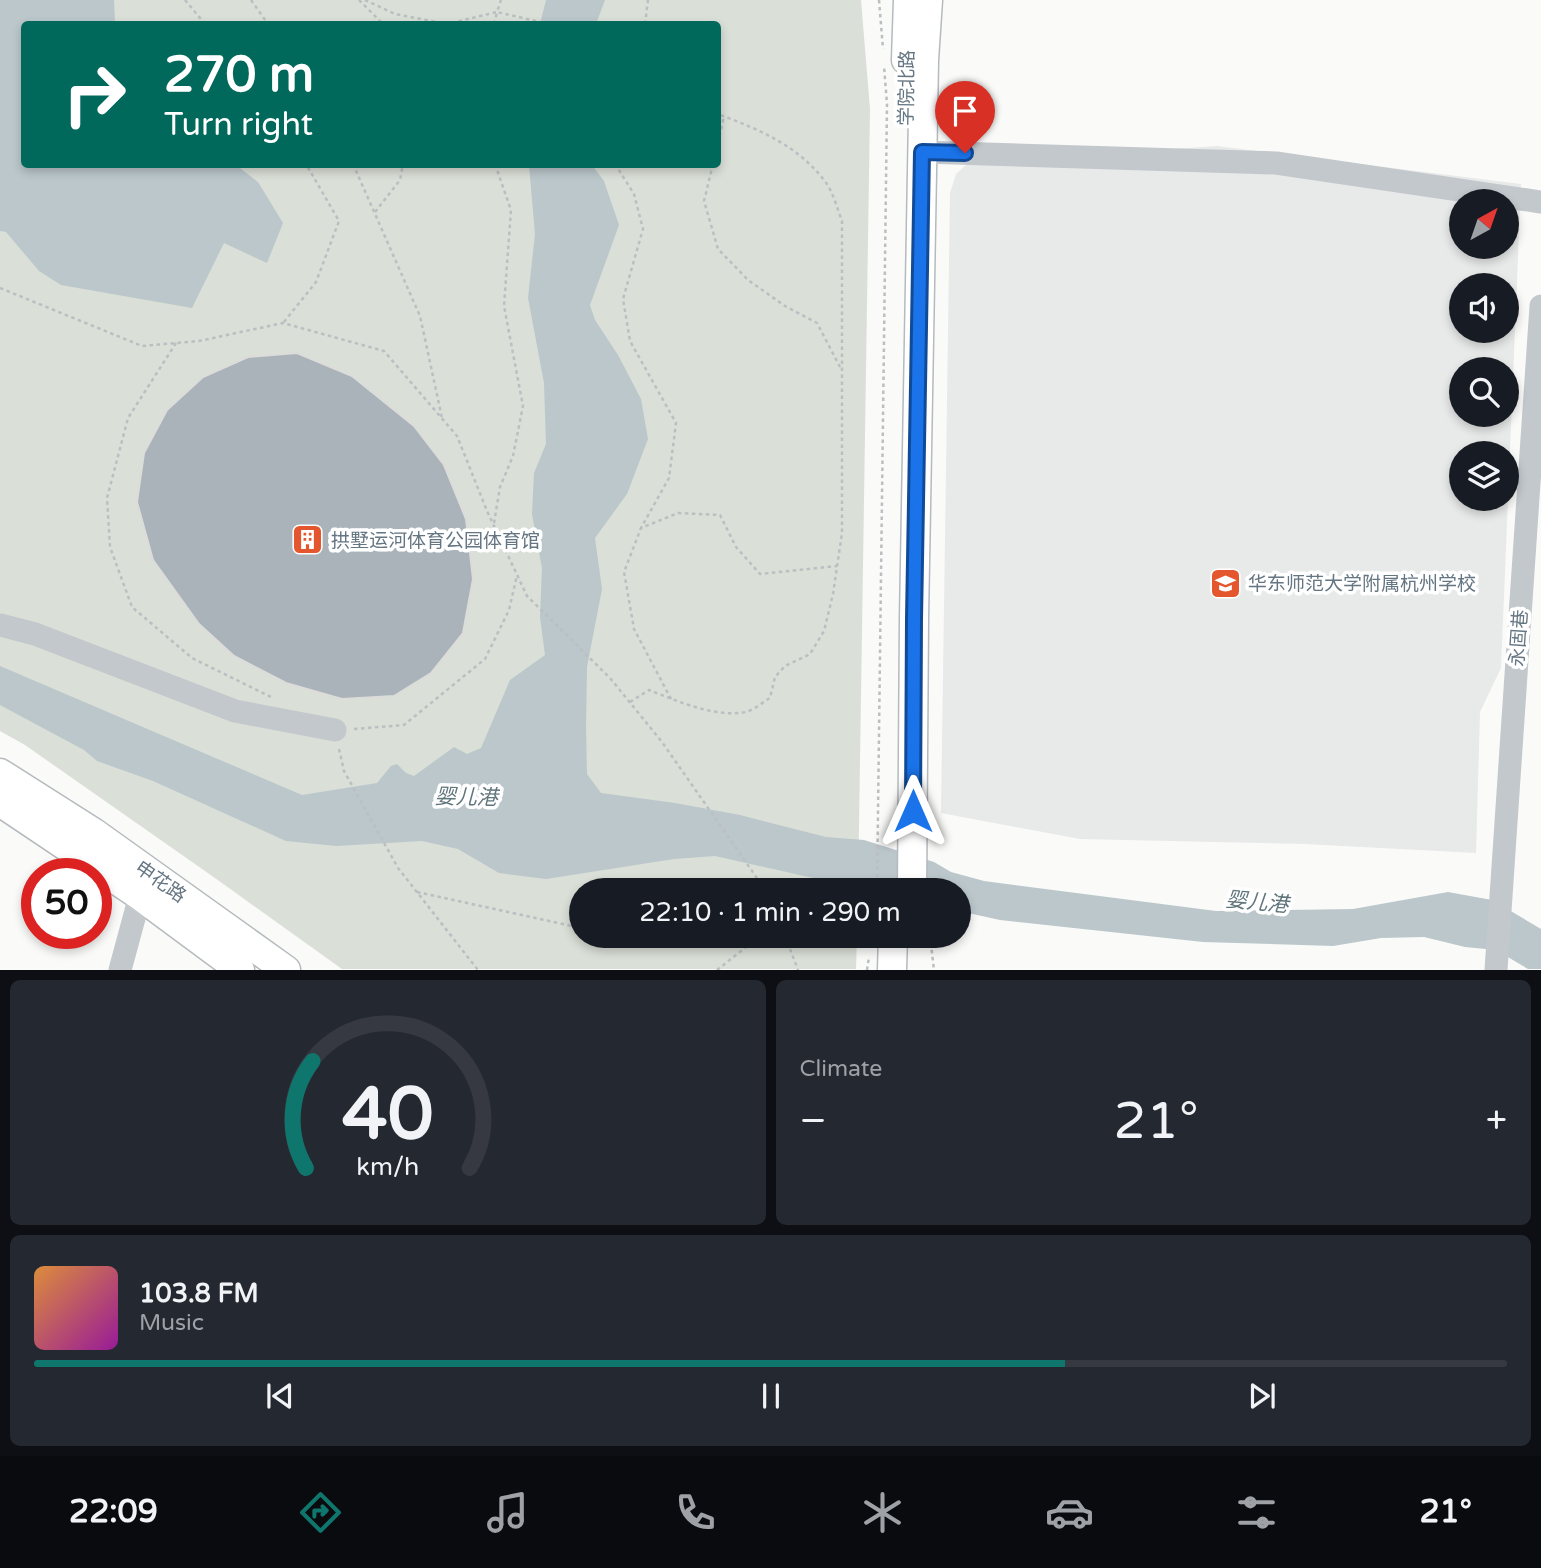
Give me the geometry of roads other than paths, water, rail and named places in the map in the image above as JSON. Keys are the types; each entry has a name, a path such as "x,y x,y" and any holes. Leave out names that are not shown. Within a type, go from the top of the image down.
{"main road":[{"name":"学院北路","path":"894,878 908,0"},
{"name":"学院北路","path":"908,878 896,837 914,605 924,60 928,0"},
{"name":"申花路","path":"0,773 93,832 286,970"},
{"name":"申花路","path":"0,802 141,896 240,970"}],"street":[{"path":"922,152 1276,163 1541,202"},
{"name":"永固巷","path":"1496,970 1541,306"},
{"path":"0,625 35,634 235,710 335,730"},
{"path":"120,970 141,896"}],"water":[{"path":"0,0 114,0 115,21 21,21 21,168 240,168 258,182 283,223 267,263 224,243 192,308 61,285 39,271 6,232 0,231"},
{"path":"546,0 605,0 597,21 541,21"},
{"name":"婴儿港","path":"529,168 594,168 604,181 619,225 590,305 595,320 618,355 641,399 648,439 627,494 595,538 602,589 587,667 587,774 601,793 740,815 826,837 864,840 934,862 951,872 984,881 1216,911 1353,909 1448,892 1492,900 1541,929 1541,969 1528,969 1496,950 1465,947 1424,937 1381,938 1333,946 1203,942 1000,920 971,914 971,878 813,878 715,856 674,859 546,879 499,873 458,849 422,841 336,846 286,841 153,781 97,761 84,750 0,705 0,666 302,795 377,783 391,766 397,764 406,773 414,776 454,747 467,754 481,748 510,680 545,655 540,617 542,568 532,514 534,473 546,444 544,383 528,298 535,234"}],"place":[{"name":"拱墅运河体育公园体育馆","path":"308,540"},
{"name":"华东师范大学附属杭州学校","path":"1225,583"}]}
